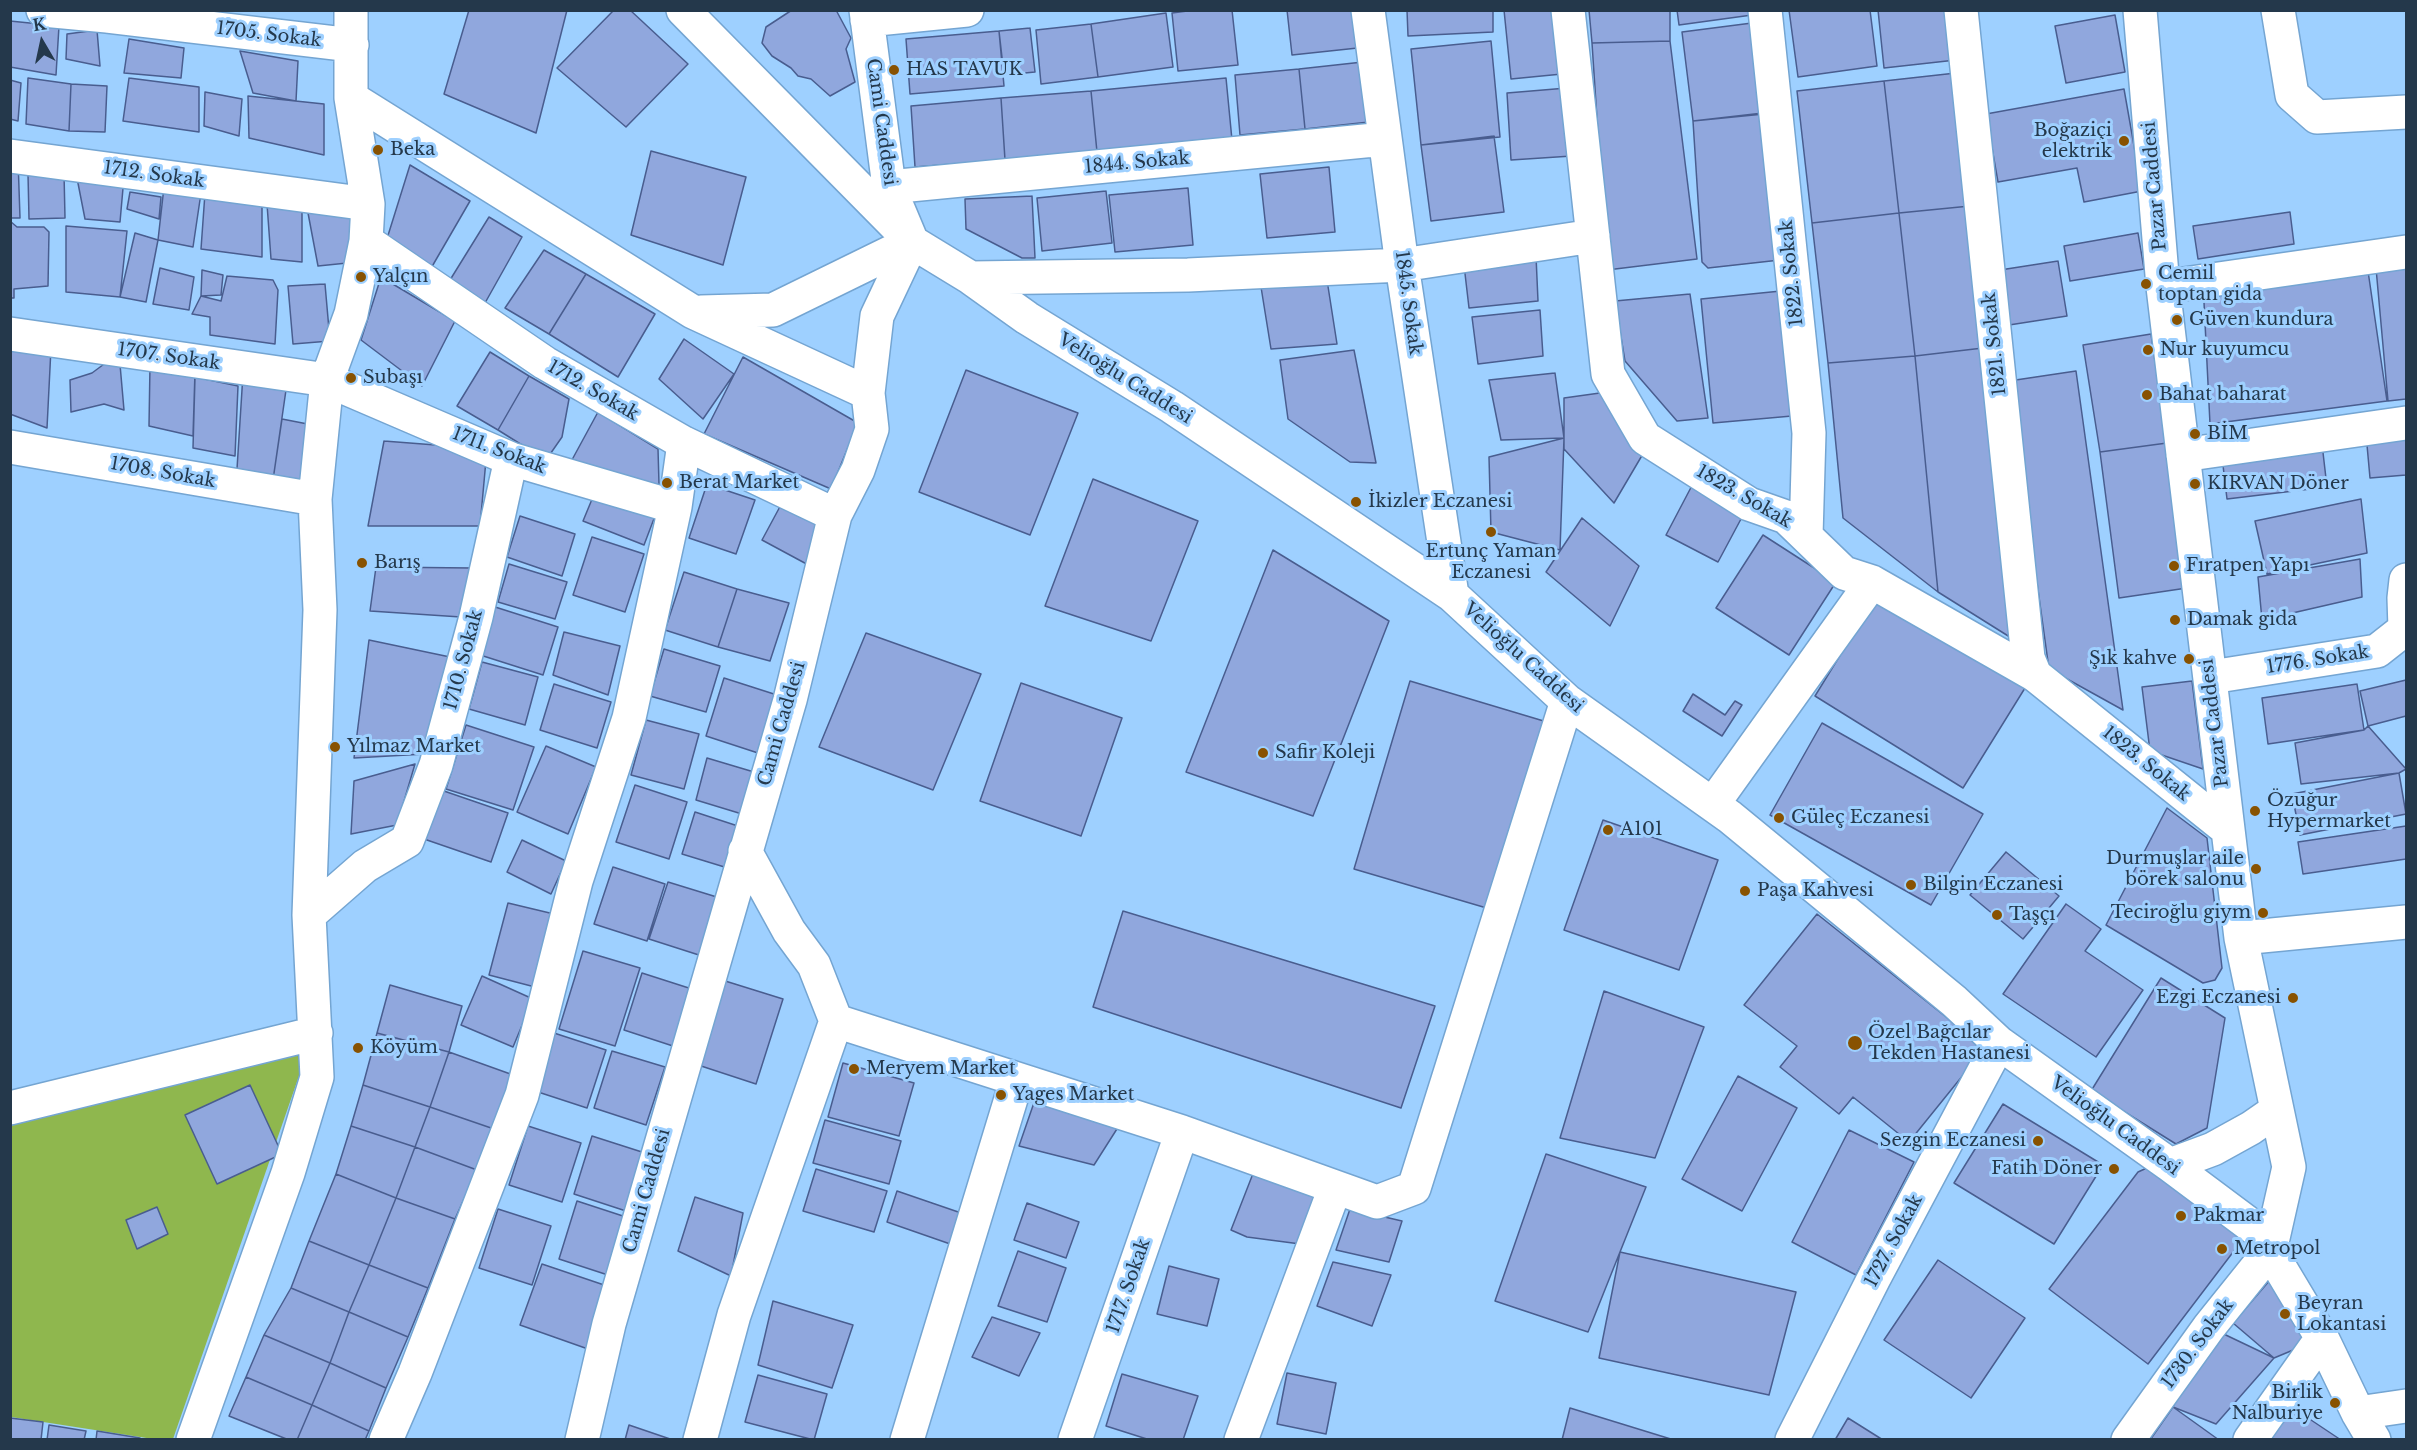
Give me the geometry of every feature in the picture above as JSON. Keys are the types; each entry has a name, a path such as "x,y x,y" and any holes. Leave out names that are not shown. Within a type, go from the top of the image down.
{"street":[{"name":"1705. Sokak","path":"43,10 107,13 352,45"},
{"path":"193,1440 288,1173 317,1077 309,915 320,610 315,499 327,380 351,314 366,241 368,204 351,99 351,10"},
{"name":"Velioğlu Caddesi","path":"683,10 912,242 971,278 1027,318 1172,407 1452,595 1567,700 1713,804 1945,993 1999,1043 2265,1236 2270,1251 2322,1338 2366,1426"},
{"path":"866,15 967,10"},
{"name":"1845. Sokak","path":"1368,10 1402,265 1452,595"},
{"name":"1823. Sokak","path":"1568,10 1608,374 1645,438 1749,504 1786,517 1844,573 1872,582 2035,675 2228,830"},
{"name":"1822. Sokak","path":"1765,10 1809,433 1806,536"},
{"name":"1821. Sokak","path":"1961,10 2028,658 2035,675"},
{"name":"Pazar Caddesi","path":"2140,10 2163,287 2241,938 2289,1167 2270,1251"},
{"path":"2278,10 2292,95 2317,117 2406,112"},
{"name":"Cami Caddesi","path":"582,1440 609,1324 790,700 835,515 858,470 872,429 868,393 877,316 912,242 889,187 866,15"},
{"path":"351,99 693,312 868,393"},
{"name":"1844. Sokak","path":"889,187 1385,139"},
{"name":"1712. Sokak","path":"10,156 368,204"},
{"path":"971,278 1188,275 1402,265 1593,236"},
{"name":"1712. Sokak","path":"366,241 545,363 684,443 835,515"},
{"path":"693,312 773,310 912,242"},
{"path":"2163,287 2406,252"},
{"name":"1707. Sokak","path":"10,334 327,380"},
{"name":"1711. Sokak","path":"327,380 511,459 675,507"},
{"path":"2183,455 2406,423"},
{"path":"386,1440 415,1372 522,1095 576,881 628,718 675,507 684,443"},
{"name":"1708. Sokak","path":"10,447 315,499"},
{"name":"1710. Sokak","path":"309,915 364,866 407,841 436,765 476,617 511,459"},
{"name":"1776. Sokak","path":"2211,677 2377,651 2406,632 2404,598 2406,580"},
{"path":"1713,804 1872,582"},
{"path":"836,1021 1182,1132 1377,1202 1414,1188 1567,700"},
{"path":"700,1440 734,1315 836,1021 814,965 789,931 745,851"},
{"path":"2241,938 2406,922"},
{"path":"10,1108 316,1032"},
{"name":"1727. Sokak","path":"1792,1440 1874,1278 1999,1043"},
{"path":"907,1440 1017,1079"},
{"path":"2170,1165 2213,1149 2251,1128 2277,1110"},
{"name":"1717. Sokak","path":"1076,1440 1182,1132"},
{"path":"1241,1440 1335,1188"},
{"name":"1730. Sokak","path":"2128,1440 2209,1327 2270,1251"},
{"path":"2250,1440 2322,1338"},
{"path":"2366,1426 2405,1402"}],"green space":[{"path":"303,1028 299,1076 173,1439 153,1439 11,1417 10,1101"}],"building":[{"path":"469,10 567,10 536,133 444,94"},
{"path":"614,10 630,10 688,64 626,127 557,68"},
{"path":"792,10 836,10 851,38 846,49 855,82 830,96 811,79 798,76 791,68 772,56 762,43 766,27"},
{"path":"1195,10 1232,10 1238,65 1178,71 1172,13"},
{"path":"1287,10 1364,10 1367,47 1292,55"},
{"path":"1407,10 1493,10 1493,32 1408,36"},
{"path":"1504,10 1557,10 1562,74 1511,79"},
{"path":"1589,10 1670,10 1670,41 1592,43"},
{"path":"1677,10 1751,10 1752,15 1679,25"},
{"path":"1789,10 1870,10 1877,66 1798,77"},
{"path":"1878,10 1950,10 1956,60 1884,68"},
{"path":"1166,13 1173,67 1098,77 1091,24"},
{"path":"2115,15 2125,72 2066,83 2055,26"},
{"path":"10,21 59,26 56,75 10,67"},
{"path":"1752,23 1763,113 1693,121 1682,32"},
{"path":"1091,24 1098,77 1041,84 1036,30"},
{"path":"1030,28 1035,72 1004,75 999,31"},
{"path":"97,30 100,66 66,59 67,34"},
{"path":"999,31 1004,86 910,94 906,39"},
{"path":"129,39 184,48 181,78 124,73"},
{"path":"1491,41 1500,137 1421,145 1411,49"},
{"path":"1670,41 1697,259 1607,270 1592,43"},
{"path":"240,51 298,61 296,101 253,93"},
{"path":"1372,61 1378,121 1305,129 1299,69"},
{"path":"1299,69 1305,129 1240,135 1235,75"},
{"path":"1956,73 1970,206 1899,213 1884,81"},
{"path":"28,78 71,84 69,131 26,124"},
{"path":"129,78 199,87 199,132 123,121"},
{"path":"1226,78 1232,140 1097,152 1091,91"},
{"path":"10,80 21,83 18,121 10,119"},
{"path":"1884,81 1899,213 1812,223 1797,91"},
{"path":"71,84 107,86 105,132 69,131"},
{"path":"1567,88 1572,156 1511,160 1507,93"},
{"path":"2124,89 2142,191 2084,202 2077,168 1998,182 1986,114"},
{"path":"1091,91 1097,152 1005,160 1001,98"},
{"path":"205,92 242,99 239,136 204,126"},
{"path":"248,96 324,104 324,155 249,138"},
{"path":"1001,98 1005,160 915,167 911,106"},
{"path":"1774,113 1789,259 1708,268 1702,262 1693,121"},
{"path":"1494,136 1504,212 1431,221 1421,145"},
{"path":"651,151 746,177 723,265 631,235"},
{"path":"10,159 18,159 20,218 10,218"},
{"path":"410,165 470,201 430,270 385,245"},
{"path":"1329,167 1335,232 1267,238 1260,174"},
{"path":"64,173 65,218 29,219 28,174"},
{"path":"76,173 124,177 120,222 85,219"},
{"path":"164,187 201,193 193,247 158,240"},
{"path":"1188,188 1193,245 1115,252 1109,195"},
{"path":"1106,191 1112,243 1042,251 1037,198"},
{"path":"130,192 161,197 159,219 127,209"},
{"path":"205,193 262,205 262,257 201,249"},
{"path":"1032,196 1035,258 1022,258 966,229 965,199"},
{"path":"267,204 302,210 302,262 271,259"},
{"path":"1970,206 1983,348 1915,356 1899,213"},
{"path":"2290,212 2294,244 2198,259 2193,226"},
{"path":"308,213 361,213 357,262 318,266"},
{"path":"1899,213 1915,356 1828,363 1812,223"},
{"path":"489,217 522,237 485,303 450,280"},
{"path":"10,221 17,227 44,227 49,232 48,286 14,289 14,298 10,298"},
{"path":"66,226 127,231 120,297 66,292"},
{"path":"135,233 158,240 146,302 120,297"},
{"path":"2138,233 2144,269 2070,281 2064,246"},
{"path":"544,250 586,274 549,334 505,308"},
{"path":"2406,254 2406,399 2388,401 2375,257"},
{"path":"1536,256 1538,301 1469,308 1464,265"},
{"path":"2058,261 2067,316 2009,325 2000,270"},
{"path":"160,268 194,277 189,310 153,304"},
{"path":"202,270 223,275 221,295 201,296"},
{"path":"2368,271 2387,401 2210,424 2203,282"},
{"path":"586,274 655,314 618,377 549,334"},
{"path":"227,276 273,280 278,290 275,344 210,335 210,317 192,314 201,296 221,301"},
{"path":"381,277 455,321 422,386 361,340"},
{"path":"1327,280 1337,344 1271,349 1261,287"},
{"path":"325,284 330,341 293,344 288,286"},
{"path":"1781,291 1792,416 1713,423 1701,299"},
{"path":"1690,294 1708,418 1677,421 1625,361 1615,301"},
{"path":"1540,310 1543,356 1478,364 1472,317"},
{"path":"2151,334 2167,443 2100,452 2083,345"},
{"path":"684,339 734,374 703,419 659,379"},
{"path":"10,340 51,348 47,428 10,414"},
{"path":"1983,348 2013,639 1938,592 1915,356"},
{"path":"1354,350 1376,463 1350,462 1288,419 1280,360"},
{"path":"490,352 529,376 498,430 457,406"},
{"path":"119,353 124,410 104,404 71,412 70,380 92,373"},
{"path":"1915,356 1938,592 1843,518 1828,363"},
{"path":"743,357 858,423 831,489 704,434"},
{"path":"150,365 195,372 193,436 149,426"},
{"path":"966,370 1078,413 1030,535 919,492"},
{"path":"2076,371 2123,710 2049,669 2009,381"},
{"path":"1555,373 1564,438 1501,440 1489,380"},
{"path":"243,374 287,383 273,480 237,469"},
{"path":"529,376 569,399 562,437 546,460 498,430"},
{"path":"195,377 238,386 235,456 193,448"},
{"path":"1607,392 1647,447 1614,503 1564,449 1564,398"},
{"path":"598,412 658,449 659,484 648,491 567,469"},
{"path":"282,419 323,427 315,499 273,480"},
{"path":"2406,430 2406,475 2370,478 2366,434"},
{"path":"1564,438 1560,550 1491,532 1489,457"},
{"path":"384,441 487,449 480,526 368,526"},
{"path":"2167,443 2187,588 2119,598 2100,452"},
{"path":"2322,444 2327,487 2227,499 2222,457"},
{"path":"1697,476 1749,504 1718,562 1666,535"},
{"path":"1093,479 1198,521 1151,641 1045,606"},
{"path":"707,484 755,500 736,554 689,538"},
{"path":"595,492 655,516 644,545 583,521"},
{"path":"2361,499 2367,553 2267,574 2255,521"},
{"path":"783,501 825,523 814,568 762,540"},
{"path":"520,516 575,534 562,576 507,557"},
{"path":"1582,518 1639,566 1610,626 1546,572"},
{"path":"1763,535 1836,582 1789,655 1716,608"},
{"path":"592,537 644,554 625,612 573,595"},
{"path":"1273,550 1389,621 1313,816 1186,772"},
{"path":"2360,559 2362,597 2262,620 2258,577"},
{"path":"509,564 567,582 555,619 498,602"},
{"path":"376,567 472,568 461,617 370,611"},
{"path":"684,572 737,589 718,647 665,630"},
{"path":"737,589 789,603 770,661 718,647"},
{"path":"1876,597 2025,688 1963,788 1815,696"},
{"path":"492,606 558,627 543,675 477,654"},
{"path":"564,632 620,646 608,695 553,675"},
{"path":"866,633 981,674 933,790 819,747"},
{"path":"369,640 450,657 425,754 354,758"},
{"path":"664,649 720,666 706,712 650,696"},
{"path":"482,662 538,677 525,725 469,709"},
{"path":"724,678 777,695 758,753 706,736"},
{"path":"2406,680 2406,716 2368,726 2360,691"},
{"path":"1410,681 1547,722 1490,909 1354,869"},
{"path":"2192,681 2203,769 2150,751 2142,687"},
{"path":"1021,683 1122,718 1081,836 980,801"},
{"path":"554,684 611,702 597,748 540,730"},
{"path":"2357,684 2364,730 2268,744 2262,698"},
{"path":"1693,694 1725,715 1735,701 1742,705 1722,736 1683,711"},
{"path":"646,720 699,734 684,789 631,775"},
{"path":"1822,723 1983,814 1931,905 1770,815"},
{"path":"466,725 534,747 513,810 446,789"},
{"path":"2368,726 2406,769 2399,773 2301,784 2295,743 2364,730"},
{"path":"546,746 596,767 568,834 517,812"},
{"path":"707,758 754,772 742,814 696,800"},
{"path":"415,764 397,825 351,834 354,781"},
{"path":"2399,773 2406,814 2300,835 2292,794"},
{"path":"635,785 687,802 669,859 616,842"},
{"path":"441,790 508,813 491,862 424,839"},
{"path":"2167,808 2207,838 2222,968 2215,980 2203,983 2106,925"},
{"path":"695,812 744,828 731,869 682,854"},
{"path":"1603,820 1718,860 1679,970 1564,930"},
{"path":"2406,826 2406,859 2303,874 2298,842"},
{"path":"522,840 566,861 551,894 507,872"},
{"path":"2006,852 2059,896 2023,939 1970,895"},
{"path":"613,867 665,884 647,941 594,924"},
{"path":"668,882 720,898 702,956 649,939"},
{"path":"508,903 554,914 535,987 489,975"},
{"path":"2066,904 2101,929 2085,951 2143,990 2096,1057 2003,994"},
{"path":"1123,911 1435,1006 1401,1108 1093,1007"},
{"path":"1817,914 1985,1048 1909,1142 1853,1097 1839,1114 1780,1067 1797,1046 1744,1005"},
{"path":"583,951 640,968 615,1046 559,1029"},
{"path":"642,973 695,990 676,1047 624,1030"},
{"path":"482,976 533,999 513,1047 461,1025"},
{"path":"2161,978 2225,1018 2207,1128 2176,1144 2091,1091"},
{"path":"722,980 783,999 756,1084 695,1064"},
{"path":"390,985 462,1006 449,1052 377,1033"},
{"path":"1604,991 1704,1027 1655,1158 1560,1138"},
{"path":"377,1033 449,1052 430,1107 363,1085"},
{"path":"554,1033 606,1050 587,1108 535,1091"},
{"path":"612,1051 665,1067 646,1125 594,1108"},
{"path":"449,1052 516,1076 494,1129 430,1107"},
{"path":"843,1063 914,1083 899,1136 828,1117"},
{"path":"1738,1076 1797,1108 1742,1211 1682,1179"},
{"path":"250,1085 282,1154 217,1184 185,1115"},
{"path":"363,1085 430,1107 415,1147 351,1126"},
{"path":"1037,1094 1122,1121 1094,1165 1019,1146"},
{"path":"2003,1104 2103,1165 2054,1244 1954,1183"},
{"path":"430,1107 494,1129 477,1170 415,1147"},
{"path":"825,1120 901,1141 889,1184 813,1163"},
{"path":"351,1126 415,1147 396,1198 336,1174"},
{"path":"528,1126 581,1143 562,1202 509,1185"},
{"path":"1849,1130 1914,1162 1856,1275 1792,1242"},
{"path":"592,1136 645,1153 626,1211 574,1194"},
{"path":"415,1147 477,1170 455,1219 396,1198"},
{"path":"1546,1154 1646,1187 1588,1332 1495,1301"},
{"path":"2149,1167 2243,1239 2148,1364 2049,1289 2138,1172"},
{"path":"816,1169 887,1191 874,1232 803,1211"},
{"path":"1254,1171 1319,1193 1308,1245 1247,1237 1231,1230"},
{"path":"336,1174 396,1198 369,1265 309,1241"},
{"path":"897,1191 967,1215 956,1246 887,1222"},
{"path":"695,1197 743,1213 731,1276 678,1251"},
{"path":"396,1198 455,1219 428,1288 369,1265"},
{"path":"577,1201 629,1218 611,1276 559,1259"},
{"path":"1027,1203 1079,1222 1066,1258 1014,1240"},
{"path":"157,1207 168,1234 137,1249 126,1220"},
{"path":"498,1209 551,1226 532,1285 479,1268"},
{"path":"1350,1209 1402,1221 1389,1262 1336,1250"},
{"path":"309,1241 369,1265 349,1312 291,1288"},
{"path":"1018,1251 1066,1268 1047,1322 998,1306"},
{"path":"1620,1252 1796,1292 1769,1395 1599,1358"},
{"path":"1938,1260 2025,1318 1971,1398 1884,1340"},
{"path":"1333,1262 1391,1275 1372,1326 1317,1306"},
{"path":"542,1264 610,1287 588,1349 520,1325"},
{"path":"369,1265 428,1288 408,1337 349,1312"},
{"path":"1169,1266 1219,1279 1207,1326 1157,1314"},
{"path":"2270,1280 2322,1338 2274,1358 2233,1323"},
{"path":"291,1288 349,1312 330,1363 264,1335"},
{"path":"773,1301 853,1325 832,1388 758,1365"},
{"path":"349,1312 408,1337 386,1388 330,1363"},
{"path":"992,1317 1040,1333 1019,1376 972,1357"},
{"path":"2209,1327 2274,1358 2216,1424 2173,1407"},
{"path":"264,1335 330,1363 312,1405 246,1377"},
{"path":"330,1363 386,1388 369,1431 312,1405"},
{"path":"1287,1373 1336,1383 1326,1434 1277,1424"},
{"path":"1122,1374 1198,1396 1183,1440 1150,1440 1106,1426"},
{"path":"758,1375 827,1394 814,1440 745,1422"},
{"path":"246,1377 312,1405 297,1440 289,1440 229,1416"},
{"path":"2287,1404 2341,1440 2264,1440"},
{"path":"312,1405 369,1431 365,1440 297,1440"},
{"path":"2173,1407 2219,1440 2150,1440"},
{"path":"1570,1408 1674,1440 1562,1440"},
{"path":"10,1418 43,1422 41,1440 10,1440"},
{"path":"1848,1418 1883,1440 1835,1440"},
{"path":"49,1425 86,1431 84,1440 47,1440"},
{"path":"629,1425 673,1440 625,1440"},
{"path":"97,1431 140,1438 96,1440"}],"place":[{"name":"HAS TAVUK","path":"894,70"},
{"name":"Boğaziçi elektrik","path":"2124,141"},
{"name":"Beka","path":"378,150"},
{"name":"Yalçın","path":"361,277"},
{"name":"Cemil toptan gida","path":"2146,284"},
{"name":"Güven kundura","path":"2177,320"},
{"name":"Nur kuyumcu","path":"2148,350"},
{"name":"Subaşı","path":"351,378"},
{"name":"Bahat baharat","path":"2147,395"},
{"name":"BİM","path":"2195,434"},
{"name":"Berat Market","path":"667,483"},
{"name":"KIRVAN Döner","path":"2195,484"},
{"name":"İkizler Eczanesi","path":"1356,502"},
{"name":"Ertunç Yaman Eczanesi","path":"1491,532"},
{"name":"Barış","path":"362,563"},
{"name":"Fıratpen Yapı","path":"2174,566"},
{"name":"Damak gida","path":"2175,620"},
{"name":"Şık kahve","path":"2189,659"},
{"name":"Yılmaz Market","path":"335,747"},
{"name":"Safir Koleji","path":"1263,753"},
{"name":"Özuğur Hypermarket","path":"2255,811"},
{"name":"Güleç Eczanesi","path":"1779,818"},
{"name":"A101","path":"1608,830"},
{"name":"Durmuşlar aile börek salonu","path":"2256,869"},
{"name":"Bilgin Eczanesi","path":"1911,885"},
{"name":"Paşa Kahvesi","path":"1745,891"},
{"name":"Teciroğlu giym","path":"2263,913"},
{"name":"Taşçı","path":"1997,915"},
{"name":"Ezgi Eczanesi","path":"2293,998"},
{"name":"Özel Bağcılar Tekden Hastanesi","path":"1855,1043"},
{"name":"Köyüm","path":"358,1048"},
{"name":"Meryem Market","path":"854,1069"},
{"name":"Yages Market","path":"1001,1095"},
{"name":"Sezgin Eczanesi","path":"2038,1141"},
{"name":"Fatih Döner","path":"2114,1169"},
{"name":"Pakmar","path":"2181,1216"},
{"name":"Metropol","path":"2222,1249"},
{"name":"Beyran Lokantasi","path":"2285,1314"},
{"name":"Birlik Nalburiye","path":"2335,1403"}]}
